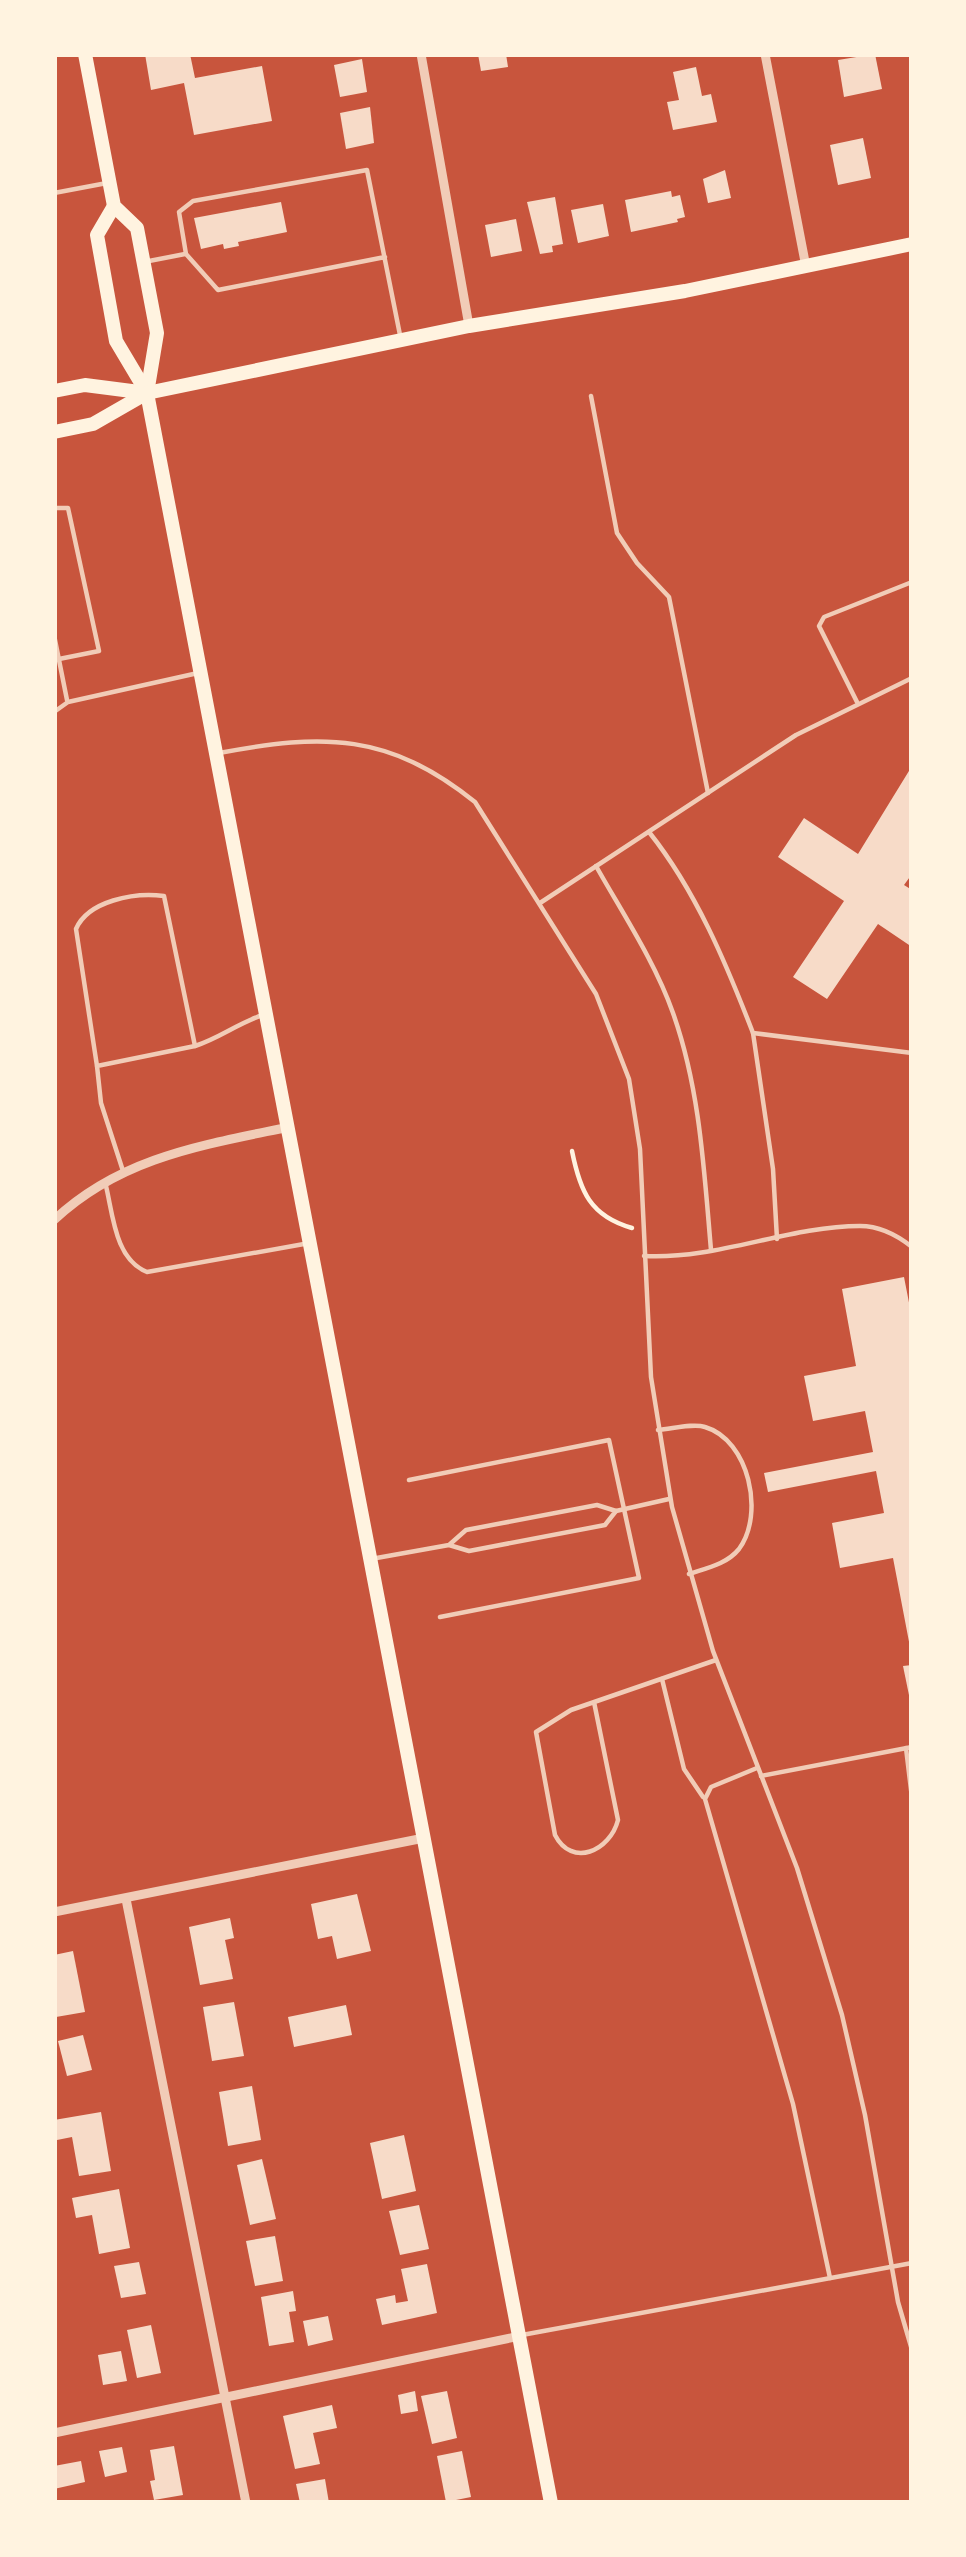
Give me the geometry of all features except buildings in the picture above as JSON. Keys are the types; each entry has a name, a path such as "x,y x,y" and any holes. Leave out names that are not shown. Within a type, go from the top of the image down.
{"main road":[{"path":"85,54 114,206 137,228 157,333 147,393 551,2503"},
{"path":"114,206 97,235 116,341 147,393"},
{"path":"54,431 92,424 147,393 469,326 912,244"},
{"path":"54,391 85,385 147,393"}],"street":[{"path":"421,54 469,326"},
{"path":"765,54 806,266"},
{"path":"54,1220 105,1181 170,1152 290,1127"},
{"path":"54,1912 424,1838"},
{"path":"126,1899 246,2503"},
{"path":"54,2433 520,2336"}],"lane":[{"path":"386,257 218,290 186,254 179,212 193,201 367,170 386,257 401,340"},
{"path":"54,193 110,183"},
{"path":"143,262 186,254"},
{"path":"591,396 617,533 669,597 708,793"},
{"path":"54,508 68,508 99,651 59,659"},
{"path":"857,702 819,626 824,616 912,582"},
{"path":"54,635 68,702"},
{"path":"54,712 68,702 199,673"},
{"path":"540,903 796,735 912,678"},
{"path":"214,754 324,739 370,745 415,761 476,802 596,994 629,1079 640,1149 658,1430 670,1499 716,1660 813,1916 842,2015 912,2350"},
{"path":"649,832 707,925 753,1033 773,1169 777,1239"},
{"path":"596,866 655,973 683,1046 696,1103 711,1250"},
{"path":"123,1171 101,1103 76,929 92,907 164,896 195,1046"},
{"path":"97,1066 217,1040 238,1022 268,1014"},
{"path":"753,1033 912,1053"},
{"path":"105,1181 124,1251 147,1272 311,1243"},
{"path":"644,1256 676,1258 859,1226 899,1236 912,1247"},
{"path":"658,1430 704,1426 727,1441 742,1461 750,1488 748,1529 740,1548 722,1564 689,1574"},
{"path":"409,1480 609,1440 625,1509 639,1578 440,1617"},
{"path":"449,1545 466,1530 597,1505 616,1511 670,1499"},
{"path":"371,1558 449,1545 469,1551 605,1526 616,1511"},
{"path":"594,1702 618,1820 614,1835 601,1849 576,1854 562,1848 555,1834 536,1732 594,1702 716,1660"},
{"path":"662,1679 684,1769 705,1799 794,2104 830,2278"},
{"path":"761,1776 909,1747 912,1798"},
{"path":"705,1799 711,1787 758,1768"},
{"path":"520,2336 912,2263"}],"path":[{"path":"572,1151 579,1187 596,1212 625,1227 643,1230"}]}
